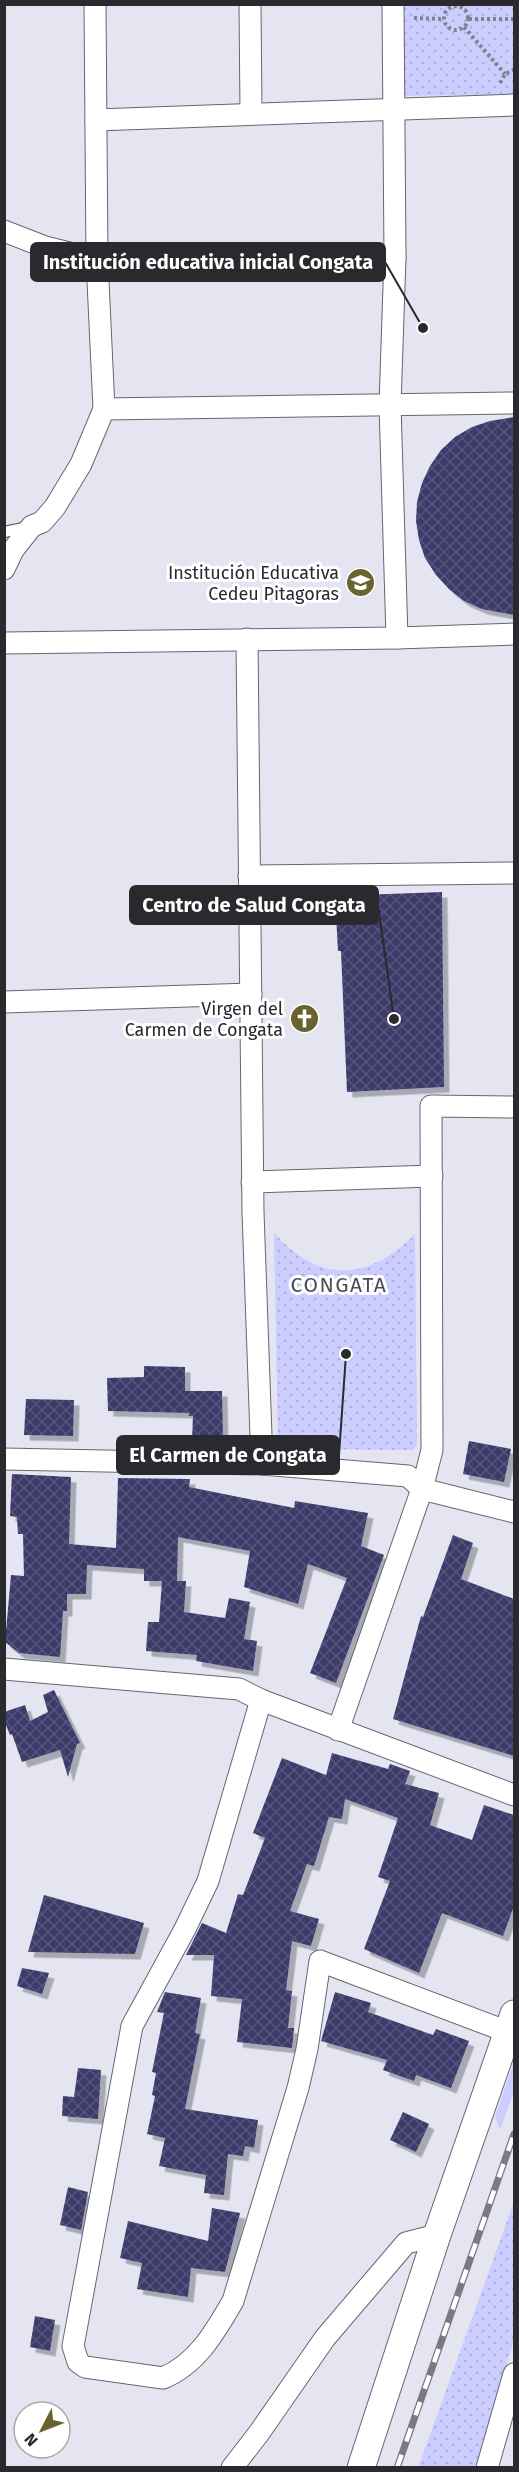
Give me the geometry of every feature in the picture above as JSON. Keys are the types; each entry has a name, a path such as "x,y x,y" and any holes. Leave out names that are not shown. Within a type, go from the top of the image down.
{"street":[{"path":"4,569 14,550 32,526 42,522 55,507 81,464 104,408 97,260 95,4"},
{"path":"250,4 251,113"},
{"path":"397,638 390,405 399,11"},
{"path":"96,120 514,105"},
{"path":"4,231 45,247 97,260 395,257"},
{"path":"104,408 514,404"},
{"path":"4,643 397,638 514,634"},
{"path":"247,639 252,1182 262,1464"},
{"path":"249,876 514,873"},
{"path":"4,1002 251,994"},
{"path":"338,1730 422,1489 432,1450 431,1106 514,1107"},
{"path":"252,1182 432,1176"},
{"path":"4,1459 262,1464 408,1476 422,1489 514,1512"},
{"path":"4,1669 238,1689 338,1730 514,1795"},
{"path":"261,1700 208,1881 132,2026 73,2346 78,2362 85,2367 163,2378 175,2373 190,2362 220,2324 233,2301 298,2088 307,2049 320,1961 511,2023 437,2235 361,2468"},
{"path":"232,2468 325,2338 406,2243 437,2235"},
{"path":"487,2468 514,2374"}],"lane":[{"path":"4,532 32,526"}],"path":[{"path":"458,5 468,13 469,19 465,27 453,31 446,26 444,19 448,9 458,5"},
{"path":"399,11 444,19"},
{"path":"469,19 514,19"},
{"path":"465,27 505,74"},
{"path":"500,90 505,74 514,70"}],"shaded area":[{"path":"401,5 514,5 514,94 404,96"},
{"path":"274,1233 292,1250 309,1261 344,1271 362,1268 379,1261 397,1250 415,1234 417,1445 413,1450 282,1449 278,1444"},
{"path":"514,2062 514,2092 500,2130 495,2117"},
{"path":"514,2202 514,2340 476,2467 418,2468"}],"building":[{"path":"514,417 514,615 482,609 464,601 449,589 425,558 416,521 417,502 422,483 441,450 455,437 472,427"},
{"path":"442,892 444,1087 347,1092 341,951 338,951 335,896"},
{"path":"144,1366 185,1367 185,1391 222,1391 223,1441 192,1440 193,1416 189,1416 189,1413 108,1411 107,1378 144,1377"},
{"path":"26,1399 74,1400 73,1436 24,1435"},
{"path":"469,1441 511,1449 504,1482 463,1474"},
{"path":"12,1474 71,1477 69,1544 116,1548 118,1478 190,1479 189,1487 294,1508 295,1501 368,1513 361,1546 384,1555 336,1683 310,1673 347,1578 308,1564 298,1604 244,1587 250,1551 178,1537 177,1581 186,1581 184,1612 225,1618 229,1598 250,1602 244,1639 257,1641 253,1671 196,1661 197,1655 146,1651 148,1622 159,1622 162,1581 144,1581 144,1569 87,1565 86,1594 67,1594 67,1611 63,1611 60,1657 19,1653 5,1642 11,1575 24,1576 23,1534 18,1534 17,1517 10,1516"},
{"path":"453,1535 473,1543 461,1579 514,1599 514,1756 393,1719 421,1616 423,1617"},
{"path":"54,1690 80,1743 77,1744 68,1777 60,1750 22,1762 12,1734 10,1735 4,1720 4,1712 25,1705 30,1721 48,1712 43,1695"},
{"path":"332,1753 388,1769 390,1764 410,1771 405,1784 439,1793 430,1825 472,1840 484,1805 514,1815 514,1906 503,1936 442,1913 419,1973 364,1949 390,1881 378,1877 398,1818 345,1799 342,1819 329,1817 314,1866 307,1864 290,1911 319,1919 311,1946 292,1941 286,1990 292,1991 288,2028 294,2028 292,2048 237,2042 242,1999 211,1996 214,1955 186,1955 202,1923 226,1933 238,1894 243,1895 265,1838 253,1833 282,1758 326,1775"},
{"path":"44,1895 144,1923 135,1954 28,1952"},
{"path":"22,1968 49,1973 42,1994 17,1986"},
{"path":"165,1992 201,1998 195,2033 200,2034 185,2109 258,2120 254,2148 245,2146 243,2156 228,2154 224,2195 204,2193 206,2175 159,2166 165,2138 147,2134 155,2096 152,2095 156,2073 152,2072 164,2013 157,2012"},
{"path":"335,1992 371,2003 368,2012 433,2035 436,2029 469,2041 451,2088 416,2075 414,2081 383,2070 387,2060 321,2041"},
{"path":"78,2068 101,2070 98,2119 62,2116 63,2096 74,2097"},
{"path":"403,2112 429,2124 416,2152 390,2140"},
{"path":"68,2187 88,2192 81,2230 60,2225"},
{"path":"212,2208 240,2213 225,2272 191,2268 188,2297 137,2289 142,2263 120,2258 128,2221 208,2241"},
{"path":"35,2316 55,2320 50,2351 30,2347"}],"railway":[{"path":"397,2468 514,2134"}],"place":[{"name":"Institución educativa inicial Congata","path":"423,328"},
{"name":"Institución Educativa Cedeu Pitagoras","path":"360,583"},
{"name":"Virgen del Carmen de Congata","path":"304,1019"},
{"name":"Centro de Salud Congata","path":"394,1019"},
{"name":"El Carmen de Congata","path":"346,1354"}],"district":[{"name":"CONGATA","path":"339,1285"}]}
